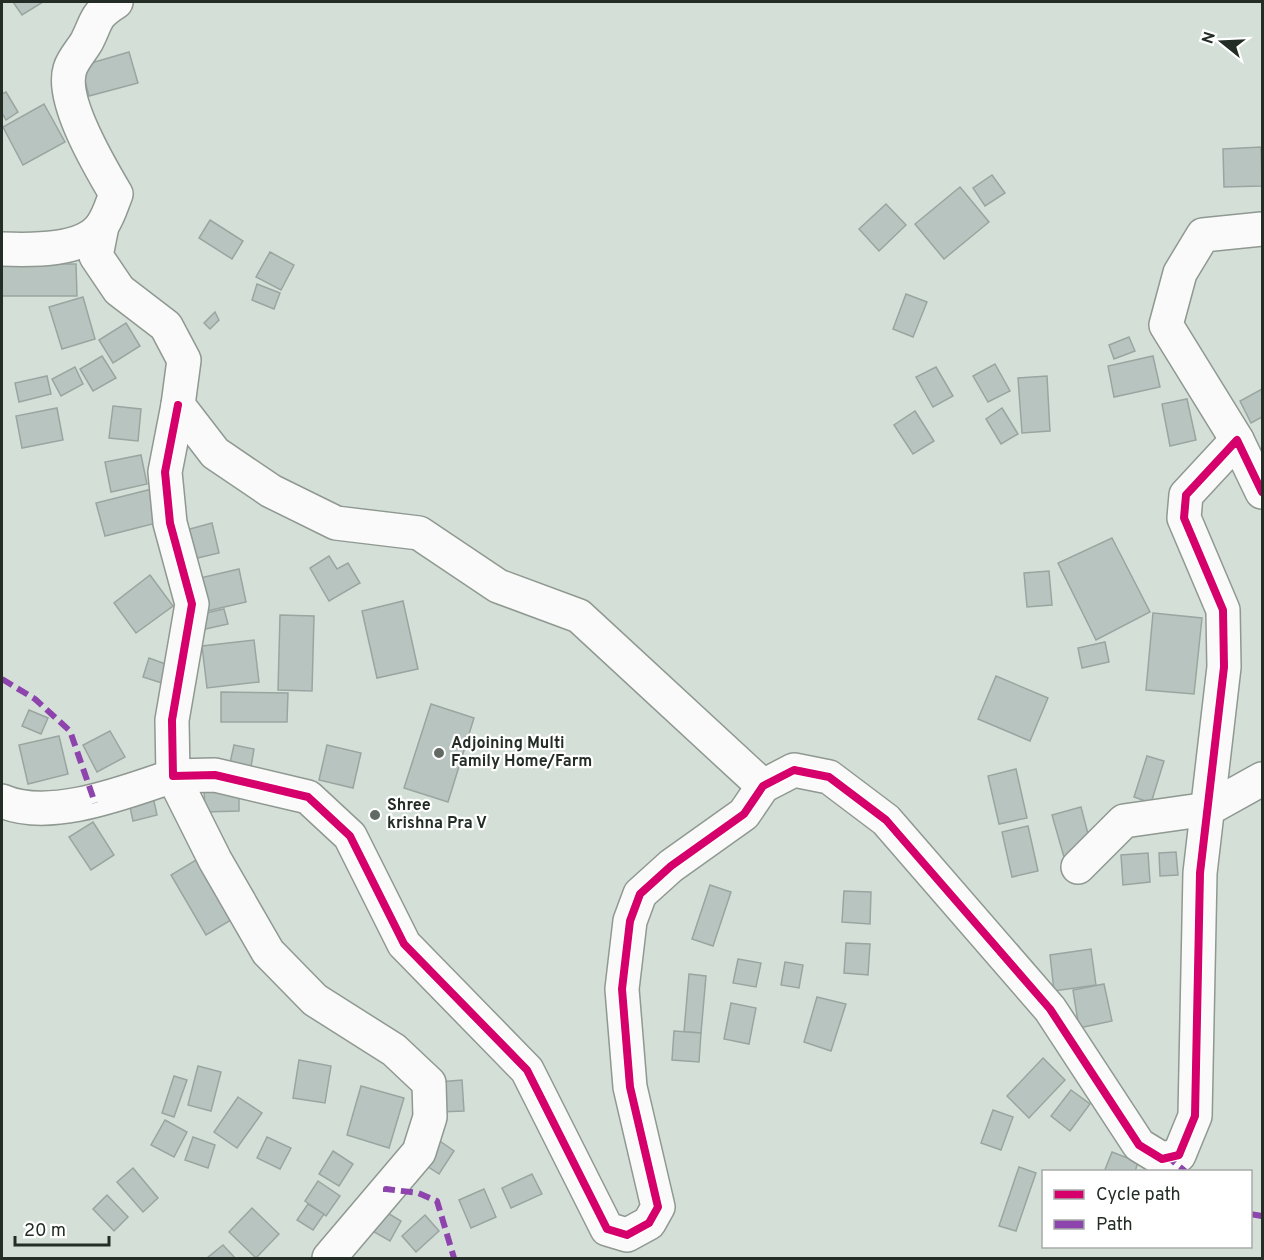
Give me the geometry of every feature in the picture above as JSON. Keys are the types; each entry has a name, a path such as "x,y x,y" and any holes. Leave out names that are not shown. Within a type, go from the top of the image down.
{"street":[{"path":"116,2 98,14 87,41 70,69 68,93 99,166 116,194 102,226 96,256 119,290 166,326 184,360 165,472 170,523 192,604 172,720 173,776 215,860 268,952 315,1000 394,1050 429,1083 430,1117 419,1152 330,1258"},
{"path":"2,249 47,250 82,240 102,226"},
{"path":"1263,229 1203,235 1180,273 1166,325 1237,440 1263,492"},
{"path":"178,405 215,453 271,491 336,523 419,533 498,586 579,616 763,786"},
{"path":"2,801 18,808 95,803 173,776 215,775 308,797 350,836 404,944 527,1070 607,1229 627,1234 648,1223 658,1207 630,1088 622,989 630,921 640,894 671,866 744,814 763,786 794,770 829,777 886,820 1050,1009 1139,1145 1162,1159 1179,1155 1195,1116 1200,873 1224,667 1223,610 1184,518 1186,495 1237,440"},
{"path":"1077,867 1124,821 1208,809 1263,779"}],"building":[{"path":"13,2 43,2 22,15"},
{"path":"129,52 138,83 89,96 81,66"},
{"path":"6,92 18,112 6,120 2,113 2,94"},
{"path":"44,104 65,142 23,165 3,127"},
{"path":"1261,147 1262,186 1224,187 1223,149"},
{"path":"992,175 1005,193 985,206 973,188"},
{"path":"960,187 989,222 944,259 915,224"},
{"path":"886,204 906,225 879,251 859,229"},
{"path":"210,220 243,241 232,259 199,238"},
{"path":"270,252 294,265 281,290 256,277"},
{"path":"2,264 76,264 77,296 2,296"},
{"path":"257,284 280,293 274,309 252,300"},
{"path":"906,294 927,302 913,337 893,329"},
{"path":"83,297 95,339 62,349 49,307"},
{"path":"215,312 219,320 210,329 204,323"},
{"path":"126,323 140,346 113,363 99,340"},
{"path":"1129,337 1135,351 1114,359 1109,345"},
{"path":"102,356 116,378 93,391 80,369"},
{"path":"1153,356 1160,387 1114,397 1108,366"},
{"path":"995,364 1010,391 988,402 973,376"},
{"path":"75,367 83,384 61,396 52,379"},
{"path":"936,367 953,396 933,407 916,377"},
{"path":"47,376 51,394 19,402 15,383"},
{"path":"1047,376 1050,431 1022,433 1018,378"},
{"path":"1262,389 1262,417 1251,423 1240,401"},
{"path":"1187,399 1196,440 1170,446 1162,404"},
{"path":"113,406 141,409 138,441 109,438"},
{"path":"57,408 63,440 22,448 16,416"},
{"path":"1002,408 1018,434 1001,444 986,419"},
{"path":"915,411 934,441 913,454 894,425"},
{"path":"141,455 147,484 111,492 105,462"},
{"path":"156,488 164,521 105,536 96,503"},
{"path":"212,523 219,553 193,559 186,530"},
{"path":"1112,538 1150,612 1096,640 1058,563"},
{"path":"329,556 337,569 348,563 360,583 329,601 310,568"},
{"path":"239,569 246,602 207,611 200,578"},
{"path":"1049,571 1052,605 1027,607 1024,573"},
{"path":"150,575 173,606 136,633 114,603"},
{"path":"403,601 418,669 377,678 362,611"},
{"path":"224,609 228,624 201,630 197,615"},
{"path":"1153,613 1202,618 1194,694 1146,690"},
{"path":"280,615 314,616 312,691 278,690"},
{"path":"254,640 259,682 207,688 202,646"},
{"path":"1105,642 1109,662 1082,668 1078,648"},
{"path":"149,658 171,666 165,684 143,677"},
{"path":"996,676 1048,698 1030,741 978,719"},
{"path":"221,692 288,693 287,722 221,722"},
{"name":"Adjoining Multi Family Home/Farm","path":"431,704 474,718 448,802 404,788"},
{"path":"29,710 48,718 41,734 22,726"},
{"path":"110,731 125,757 97,772 83,745"},
{"path":"59,736 68,774 28,784 19,745"},
{"path":"234,745 254,749 251,767 230,763"},
{"path":"327,745 361,753 353,788 319,780"},
{"path":"1147,756 1164,761 1151,803 1134,797"},
{"path":"1016,769 1027,818 999,824 988,776"},
{"path":"150,783 157,815 133,821 126,788"},
{"path":"239,787 239,811 205,812 204,788"},
{"path":"1081,807 1092,849 1064,857 1052,815"},
{"path":"93,822 114,855 91,870 69,837"},
{"path":"1028,826 1038,871 1012,877 1002,832"},
{"path":"1176,852 1178,875 1160,876 1159,853"},
{"path":"1148,853 1150,882 1123,885 1121,855"},
{"path":"196,860 231,920 206,935 171,875"},
{"path":"710,885 731,892 713,946 692,939"},
{"path":"844,891 871,892 870,924 842,922"},
{"path":"846,943 870,944 868,975 844,973"},
{"path":"1091,949 1096,985 1054,991 1050,955"},
{"path":"738,959 761,963 756,987 733,983"},
{"path":"785,962 803,965 799,988 781,985"},
{"path":"689,974 706,976 701,1033 684,1032"},
{"path":"1104,984 1112,1021 1079,1028 1073,990"},
{"path":"817,997 846,1004 831,1051 804,1042"},
{"path":"731,1003 756,1008 749,1044 724,1039"},
{"path":"674,1031 701,1033 699,1062 672,1060"},
{"path":"1043,1058 1065,1080 1029,1118 1007,1096"},
{"path":"299,1060 331,1066 325,1103 293,1098"},
{"path":"198,1066 221,1072 211,1111 188,1105"},
{"path":"174,1076 187,1080 174,1117 162,1113"},
{"path":"462,1080 464,1111 439,1112 438,1082"},
{"path":"361,1086 404,1098 389,1148 347,1135"},
{"path":"1071,1090 1090,1104 1070,1131 1051,1116"},
{"path":"238,1097 262,1113 237,1148 214,1132"},
{"path":"993,1110 1013,1117 1001,1150 981,1143"},
{"path":"165,1120 187,1132 174,1157 151,1145"},
{"path":"193,1137 215,1145 208,1168 185,1160"},
{"path":"267,1137 291,1148 280,1169 257,1158"},
{"path":"437,1139 454,1151 439,1174 421,1162"},
{"path":"333,1151 353,1164 339,1186 319,1174"},
{"path":"1112,1152 1138,1162 1136,1170 1105,1170"},
{"path":"1019,1167 1036,1173 1016,1231 999,1226"},
{"path":"133,1168 158,1198 143,1212 117,1182"},
{"path":"532,1174 542,1194 511,1208 502,1188"},
{"path":"318,1181 340,1196 326,1216 305,1201"},
{"path":"484,1189 496,1217 471,1228 459,1200"},
{"path":"107,1195 128,1217 114,1231 93,1209"},
{"path":"308,1204 324,1214 313,1230 297,1220"},
{"path":"252,1208 279,1234 256,1258 229,1232"},
{"path":"381,1209 401,1221 390,1241 369,1229"},
{"path":"425,1215 439,1231 416,1252 402,1236"},
{"path":"223,1245 235,1258 207,1258"}],"marked path":[{"path":"2,679 35,699 70,731 95,803"},
{"path":"1165,1158 1169,1158 1184,1170"},
{"path":"386,1192 386,1189 418,1193 437,1201 454,1258"},
{"path":"1252,1214 1262,1216"}],"cycle path":[{"path":"178,405 165,472 170,523 192,604 172,720 173,776 215,775 308,797 350,836 404,944 527,1070 607,1229 627,1235 649,1223 658,1207 630,1087 622,989 630,921 640,894 671,866 744,814 763,786 794,770 829,777 886,820 1050,1009 1139,1145 1162,1159 1179,1155 1195,1116 1200,873 1224,667 1223,610 1184,518 1186,495 1237,440 1262,492"}],"place":[{"name":"Adjoining Multi Family Home/Farm","path":"439,753"},
{"name":"Shree krishna Pra V","path":"375,815"}]}
